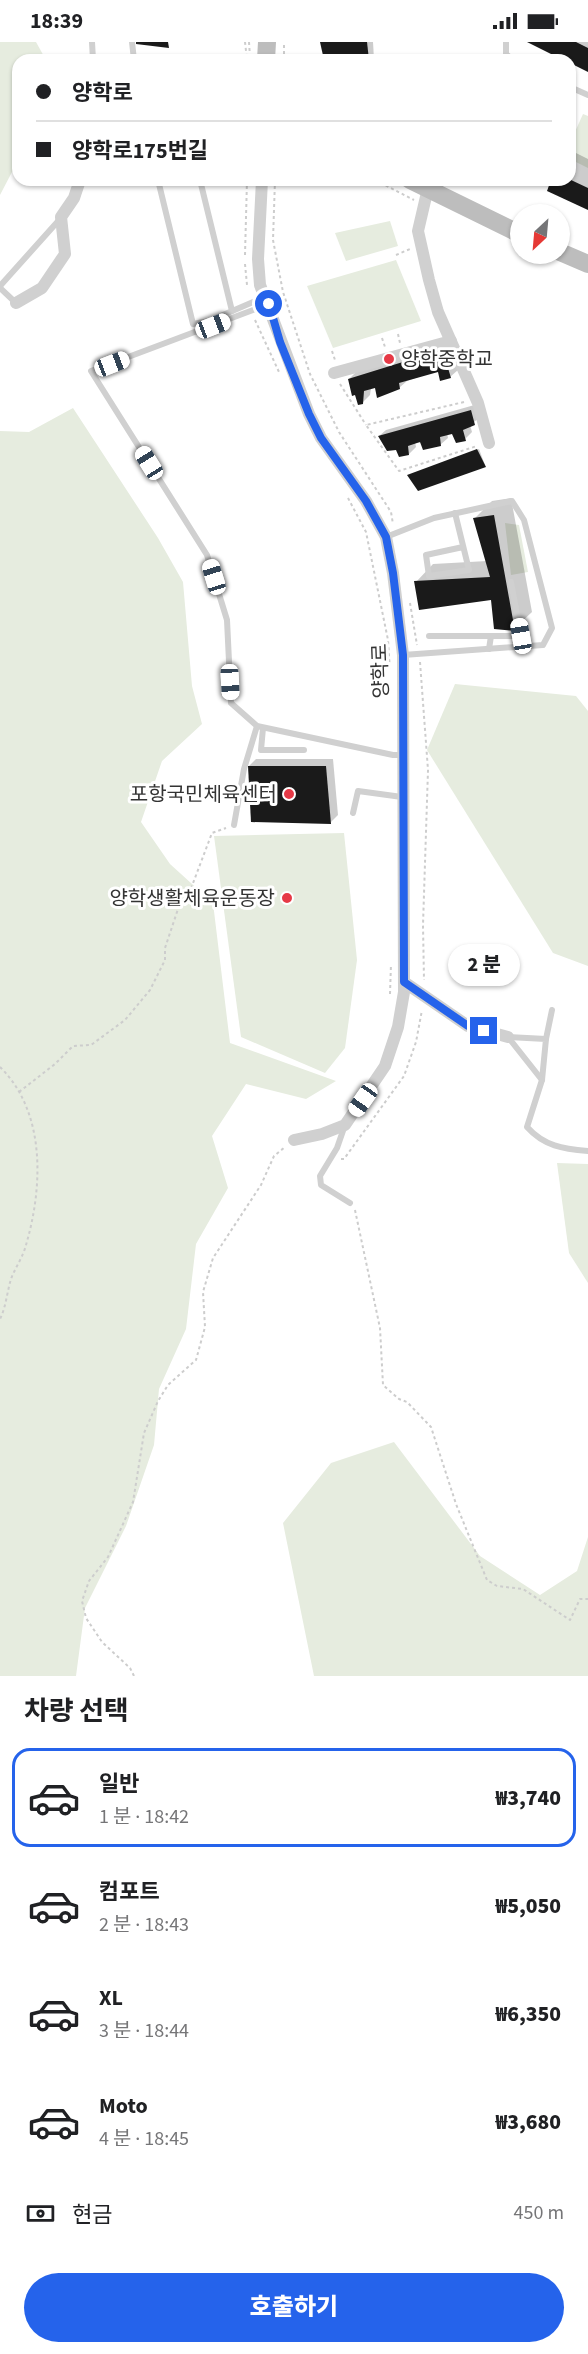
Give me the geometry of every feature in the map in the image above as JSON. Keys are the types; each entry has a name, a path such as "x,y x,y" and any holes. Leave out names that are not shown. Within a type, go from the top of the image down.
{"street":[{"path":"16,303 42,288 65,254 61,218 74,198 78,186"},
{"name":"양학로","path":"262,186 258,259 260,285 283,351 321,438 390,535 403,655 404,982 398,1027 385,1066 345,1125"},
{"path":"405,187 428,188 510,229"},
{"path":"428,188 418,231 438,312 477,399 489,443"},
{"path":"570,256 588,264"},
{"path":"333,373 451,341"},
{"path":"404,982 468,1026 508,1037"},
{"path":"294,1140 322,1134 345,1125"}],"lane":[{"path":"159,186 193,324 267,300"},
{"path":"201,186 232,311"},
{"path":"16,303 0,287 61,218"},
{"path":"267,300 91,371 207,555 227,620 231,703 260,727 393,755 404,754"},
{"path":"390,535 455,513 512,501 524,520 552,628 543,645 403,655"},
{"path":"455,513 469,570 429,576 426,555 463,547"},
{"path":"429,636 521,636 511,582"},
{"path":"489,649 491,636"},
{"path":"260,727 261,750 304,750"},
{"path":"234,825 244,769 260,727"},
{"path":"353,813 358,790 402,797"},
{"path":"552,1010 546,1039 542,1080 527,1127 537,1138 561,1149 588,1150"},
{"path":"508,1037 546,1039"},
{"path":"508,1037 542,1080"},
{"path":"345,1125 332,1156 320,1176 321,1185 350,1203"}],"path":[{"path":"247,186 245,234 248,287"},
{"path":"275,186 273,240 283,292 310,374 339,432 391,512 390,535"},
{"path":"396,255 422,247"},
{"path":"255,320 283,378"},
{"path":"333,373 399,471 489,443"},
{"path":"366,424 477,399"},
{"path":"343,490 366,531 388,640 390,673"},
{"path":"332,1156 344,1159 404,1076 416,1042 423,994 428,770 418,654 408,595"},
{"path":"19,1092 56,1064 74,1046 91,1045 125,1020 150,990 165,960 165,948 179,906 187,898 212,833 234,825"},
{"path":"390,996 391,962"},
{"path":"0,1067 15,1082 28,1108 40,1169 26,1245 12,1279 0,1319"},
{"path":"134,1676 130,1668 102,1642 86,1618 82,1601 89,1581 108,1557 133,1502 144,1433 158,1401 168,1385 196,1360 205,1327 203,1292 213,1258 261,1185 274,1156 294,1140"},
{"path":"350,1203 356,1210 374,1292 380,1328 384,1388 399,1400 407,1402 431,1427 456,1504 487,1580 497,1586 523,1589 570,1620 580,1599 588,1599"}],"shaded area":[{"path":"0,42 36,42 43,54 12,54 12,172 0,195"},
{"path":"583,114 588,116 588,168 576,162 576,130"},
{"path":"390,221 398,246 346,261 335,233"},
{"path":"396,260 421,321 333,348 307,286"},
{"path":"73,408 158,538 183,582 192,686 202,724 162,761 141,822 170,864 213,903 230,1043 336,1081 306,1099 246,1084 212,1136 228,1188 196,1244 186,1329 159,1389 154,1445 126,1526 85,1608 76,1676 0,1676 0,431 29,432"},
{"path":"505,523 519,525 528,572 511,575"},
{"path":"455,684 576,696 588,711 588,966 553,953 427,750"},
{"name":"양학생활체육운동장","path":"344,833 357,960 345,1048 325,1073 241,1037 214,836"},
{"path":"557,1163 588,1164 588,1283 569,1253"},
{"path":"394,1442 480,1556 540,1595 577,1571 588,1537 588,1676 314,1676 283,1523 331,1463"}],"building":[{"path":"136,42 168,42 169,48 136,44"},
{"path":"320,42 367,42 368,54 323,54"},
{"path":"527,42 576,42 588,48 588,72 576,66 576,54 551,54"},
{"path":"576,182 588,188 588,210 547,191 549,186 576,186"},
{"path":"448,348 454,366 448,368 451,378 440,381 438,372 399,383 400,389 377,398 375,388 364,391 363,404 358,405 355,395 352,396 348,379"},
{"path":"471,410 475,425 463,430 466,441 456,443 452,434 440,437 441,446 423,450 420,442 408,446 409,455 399,457 396,450 387,451 378,436"},
{"path":"477,449 486,467 418,491 407,475"},
{"path":"494,515 515,631 494,629 491,600 419,610 414,581 490,577 473,518"},
{"name":"포항국민체육센터","path":"248,766 326,766 331,824 251,822"}],"place":[{"name":"양학중학교","path":"389,359"},
{"name":"포항국민체육센터","path":"289,794"},
{"name":"양학생활체육운동장","path":"287,898"}],"route":[{"path":"269,304 272,319 297,387 321,438 366,501 386,537 403,655 404,982 468,1026 484,1031"}]}
